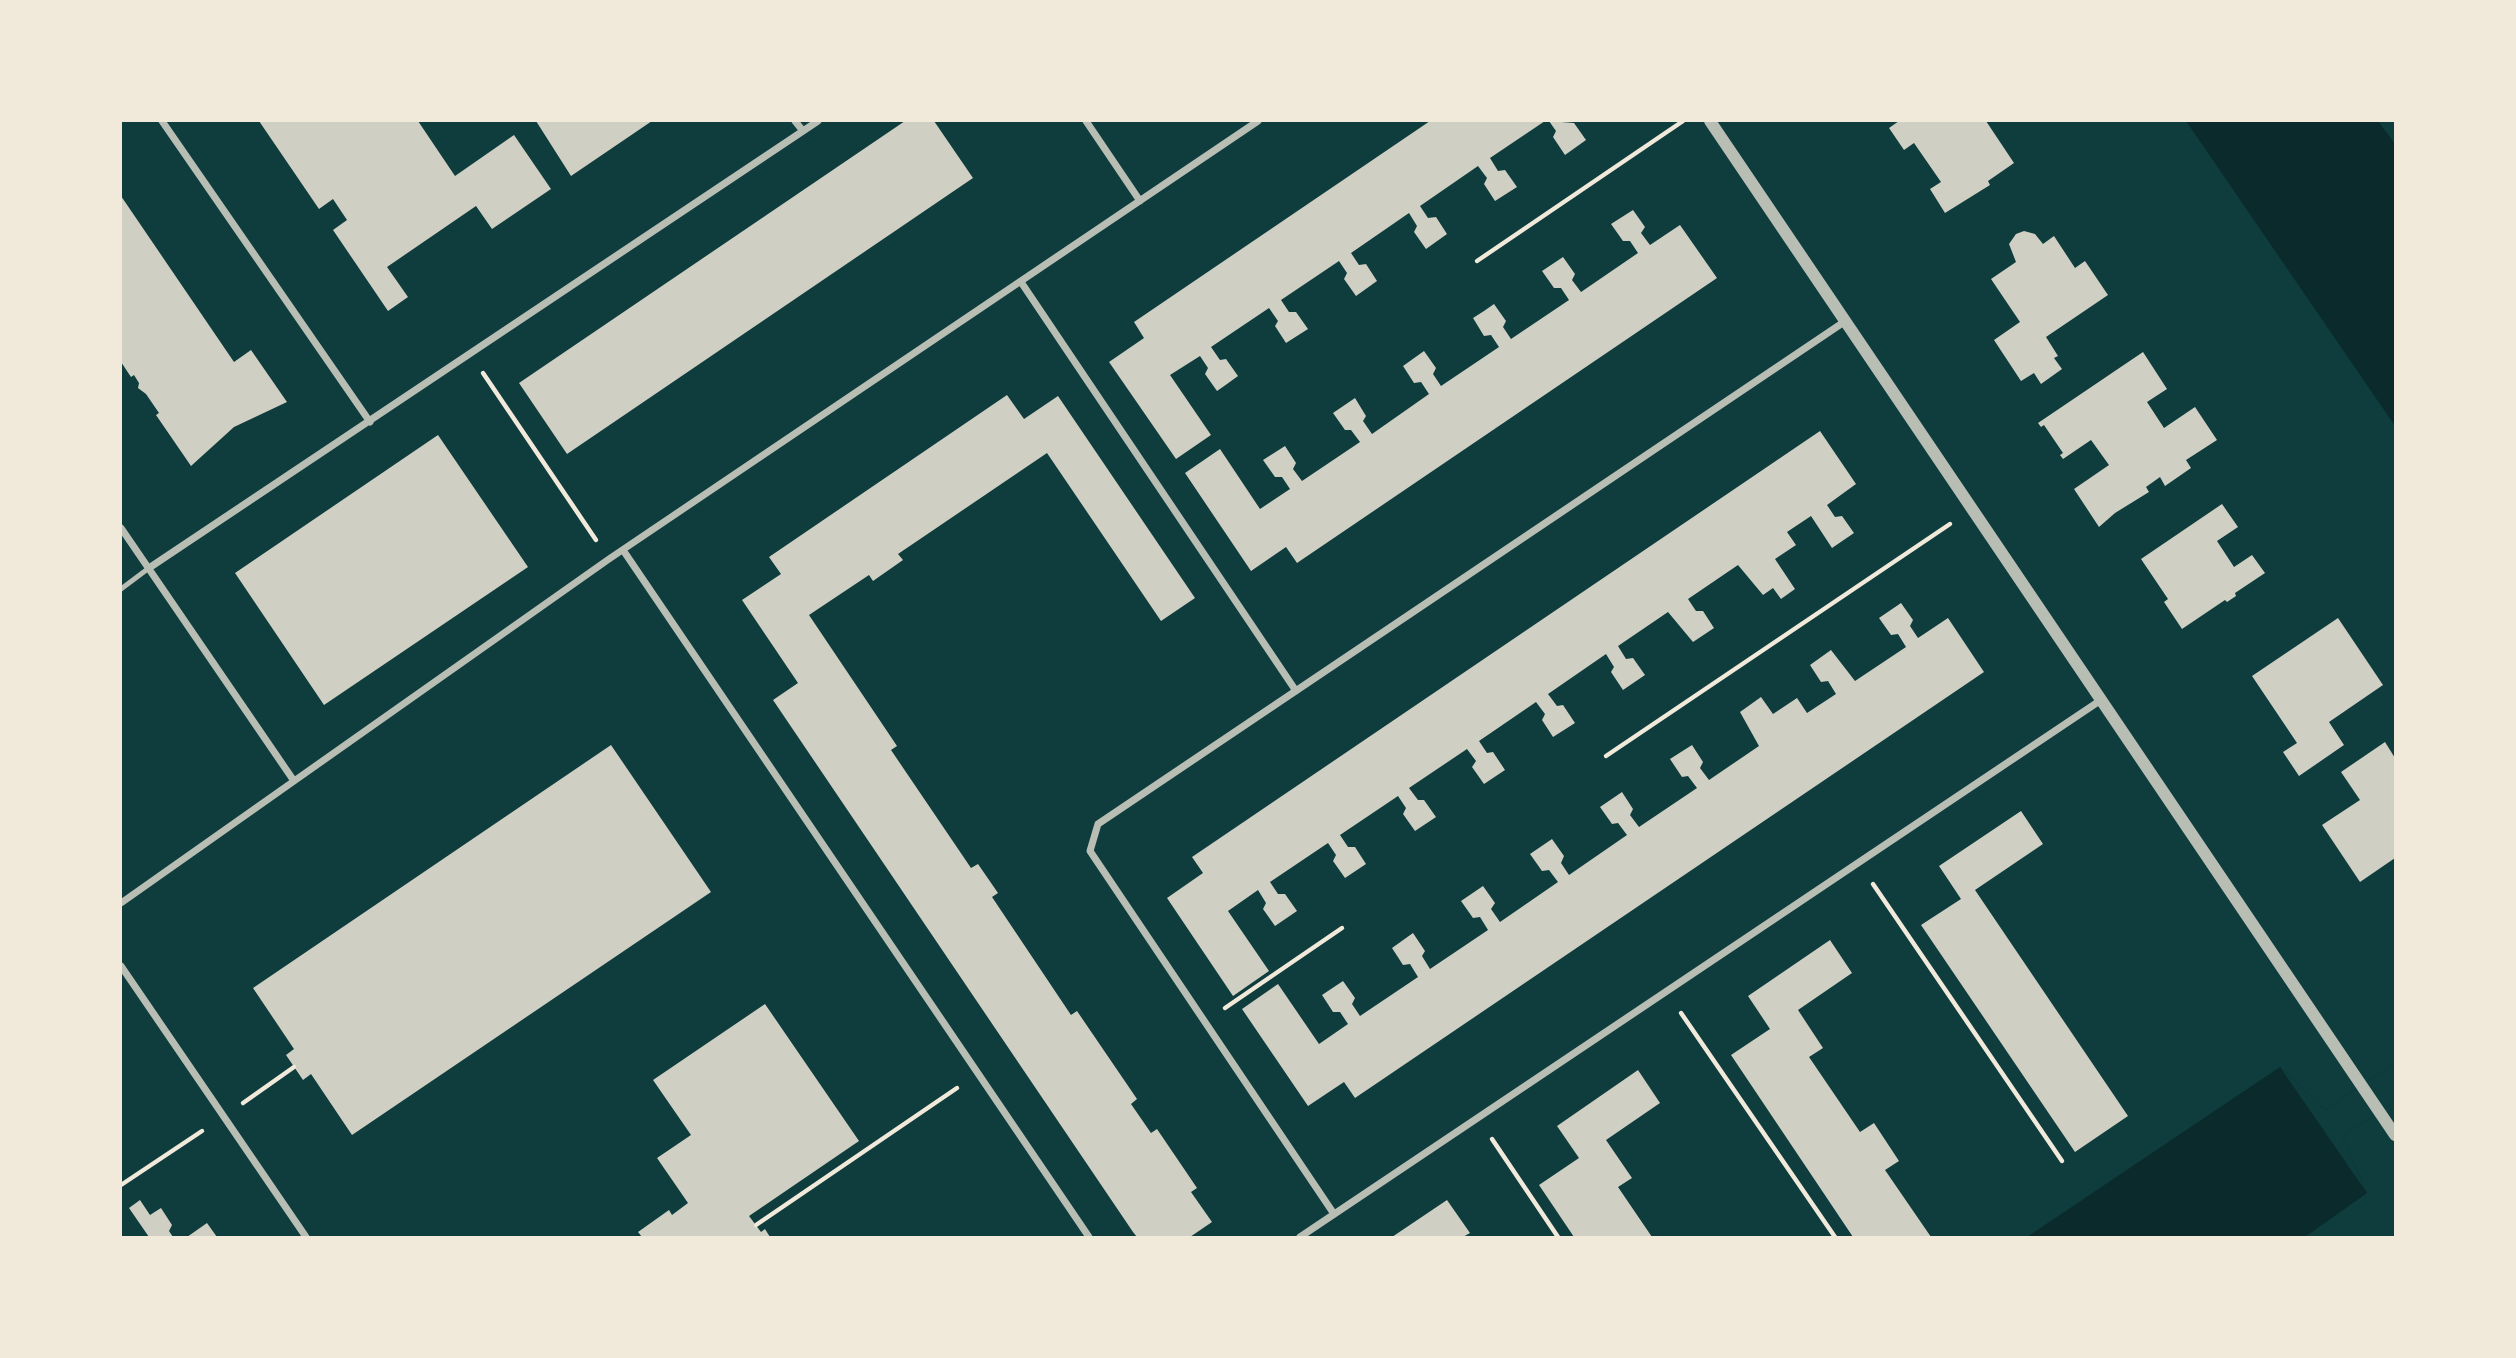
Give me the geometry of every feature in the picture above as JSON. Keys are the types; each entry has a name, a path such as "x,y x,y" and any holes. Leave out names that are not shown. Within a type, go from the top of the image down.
{"street":[{"path":"162,121 370,422"},
{"path":"795,121 803,131"},
{"path":"149,568 818,121"},
{"path":"1086,121 1140,201"},
{"path":"121,904 609,559 1258,121"},
{"path":"1710,121 2395,1135"},
{"path":"1021,282 1296,691"},
{"path":"1334,1214 1090,852 1098,824 1844,323"},
{"path":"121,528 294,781"},
{"path":"623,550 1089,1237"},
{"path":"1300,1237 2101,700"},
{"path":"121,965 306,1237"}],"lane":[{"path":"121,589 149,568"}],"path":[{"path":"1477,261 1684,121"},
{"path":"470,355 609,559"},
{"path":"1606,756 1972,509"},
{"path":"1858,863 2062,1161"},
{"path":"1204,1022 1342,928"},
{"path":"1666,992 1835,1237"},
{"path":"121,1185 294,1068"},
{"path":"756,1225 978,1073"},
{"path":"1478,1118 1558,1237"}],"water":[{"path":"2186,121 2378,121 2395,144 2395,426"},
{"path":"2395,1063 2395,1102 2342,1136 2367,1193 2305,1237 2027,1237 2280,1067 2325,1110"}],"pier":[{"path":"2395,1063 2395,1102 2342,1136 2367,1193 2280,1067 2325,1110"}],"building":[{"path":"259,121 418,121 455,176 514,135 551,189 492,229 476,206 387,267 408,297 388,311 333,230 347,220 333,199 319,209"},
{"path":"536,121 652,121 571,176"},
{"path":"905,121 934,121 973,178 567,454 519,383"},
{"path":"1430,121 1545,121 1490,158 1498,171 1505,170 1517,187 1495,201 1484,184 1487,178 1478,166 1420,206 1428,218 1436,217 1447,234 1426,249 1414,232 1417,226 1409,213 1351,253 1359,265 1366,264 1377,281 1356,296 1344,279 1347,273 1339,261 1281,300 1289,312 1296,312 1308,329 1286,343 1275,326 1278,321 1269,308 1211,347 1220,360 1226,359 1238,376 1217,391 1205,374 1208,368 1200,356 1170,375 1211,435 1176,459 1109,362 1144,338 1134,322"},
{"path":"1549,121 1574,123 1586,140 1565,155 1553,137 1556,131"},
{"path":"1899,121 1986,121 2014,163 1988,181 1990,185 1945,213 1930,189 1941,182 1914,143 1904,150 1889,128"},
{"path":"121,196 234,362 251,350 287,402 234,427 191,466 156,415 159,413 146,394 138,388 139,383 134,375 131,377 121,362"},
{"path":"1633,210 1645,227 1641,233 1650,245 1680,225 1717,278 1297,563 1286,547 1251,571 1185,473 1220,449 1260,509 1290,489 1282,477 1275,477 1263,460 1285,446 1296,463 1293,469 1302,481 1360,442 1351,430 1345,430 1333,413 1355,398 1366,416 1363,421 1372,434 1429,394 1421,382 1414,383 1403,366 1424,351 1436,368 1433,374 1441,386 1499,347 1491,335 1484,336 1473,318 1494,304 1506,321 1503,327 1511,339 1569,300 1561,288 1554,288 1542,271 1563,257 1575,274 1572,280 1581,292 1638,253 1630,241 1623,241 1611,224"},
{"path":"2024,231 2035,234 2043,244 2054,236 2075,268 2085,261 2108,295 2046,337 2058,356 2054,358 2062,369 2041,384 2034,373 2021,381 1994,340 2020,322 1991,279 2016,262 2009,244 2016,234"},
{"path":"2143,352 2167,389 2147,402 2164,428 2195,407 2217,440 2186,460 2191,468 2165,486 2160,477 2146,487 2149,492 2115,513 2099,527 2074,489 2109,465 2091,440 2063,459 2060,455 2063,453 2044,425 2041,427 2038,423"},
{"path":"1007,395 1024,419 1058,396 1195,598 1161,621 1047,453 898,554 903,560 873,581 869,575 809,615 897,746 891,750 971,868 978,864 998,893 992,897 1071,1015 1077,1011 1137,1099 1131,1104 1151,1133 1157,1129 1197,1188 1191,1192 1212,1222 1190,1237 1137,1237 1133,1232 773,700 798,683 742,600 781,574 769,557"},
{"path":"1820,431 1856,484 1827,505 1835,517 1842,516 1854,533 1832,548 1811,516 1787,532 1796,545 1775,559 1795,589 1781,599 1773,588 1763,595 1738,565 1688,599 1696,611 1703,611 1714,628 1693,642 1668,612 1618,646 1626,659 1633,658 1645,675 1623,690 1611,672 1614,667 1606,654 1548,694 1557,706 1563,705 1575,723 1553,737 1542,720 1545,714 1536,702 1479,741 1487,753 1493,752 1505,770 1484,784 1472,767 1476,761 1467,749 1409,788 1418,800 1424,800 1436,817 1415,831 1403,814 1406,808 1398,796 1340,835 1348,847 1355,847 1366,864 1345,878 1333,861 1336,855 1328,843 1270,882 1278,894 1285,894 1297,911 1275,926 1263,909 1266,903 1258,890 1228,911 1269,971 1233,996 1167,898 1203,873 1192,857"},
{"path":"438,435 528,567 324,705 235,573"},
{"path":"2222,504 2238,527 2217,541 2234,567 2252,555 2265,573 2235,593 2236,596 2227,602 2225,600 2182,629 2164,602 2168,599 2141,559"},
{"path":"1901,603 1913,620 1910,626 1918,638 1948,618 1984,672 1355,1098 1344,1082 1308,1106 1242,1009 1278,984 1319,1044 1348,1024 1340,1012 1333,1012 1322,995 1343,981 1355,998 1352,1004 1360,1016 1418,977 1410,964 1403,965 1392,948 1413,933 1425,951 1422,956 1430,969 1488,930 1480,917 1473,918 1461,901 1483,886 1495,903 1491,909 1500,922 1558,882 1549,870 1542,871 1530,854 1552,839 1564,856 1561,863 1569,875 1627,835 1618,823 1612,824 1600,807 1622,792 1633,809 1630,815 1639,827 1697,788 1688,776 1682,777 1670,759 1692,745 1703,762 1700,768 1709,780 1759,746 1740,712 1761,697 1773,714 1797,698 1807,713 1836,694 1828,681 1821,682 1810,665 1831,650 1855,681 1906,647 1898,634 1891,635 1879,618"},
{"path":"2338,618 2383,685 2329,722 2344,745 2299,776 2283,752 2297,743 2252,676"},
{"path":"2385,742 2395,758 2395,858 2360,882 2322,825 2360,800 2341,772"},
{"path":"611,745 711,892 352,1135 311,1074 303,1080 286,1055 294,1049 253,988"},
{"path":"2021,811 2043,844 1975,890 2128,1116 2075,1152 1921,925 1961,899 1939,866"},
{"path":"1830,940 1852,973 1798,1010 1823,1048 1809,1057 1860,1132 1874,1123 1899,1161 1885,1170 1931,1237 1853,1237 1731,1055 1770,1029 1748,996"},
{"path":"765,1004 859,1141 749,1216 761,1232 765,1229 770,1237 642,1237 638,1232 669,1210 672,1215 688,1203 657,1158 691,1135 653,1080"},
{"path":"1638,1070 1660,1103 1606,1140 1632,1178 1618,1187 1652,1237 1574,1237 1539,1185 1579,1158 1557,1126"},
{"path":"140,1200 150,1215 161,1208 172,1225 169,1231 173,1237 149,1237 129,1208"},
{"path":"1447,1200 1470,1233 1463,1237 1392,1237"},
{"path":"207,1223 217,1237 187,1237"}]}
